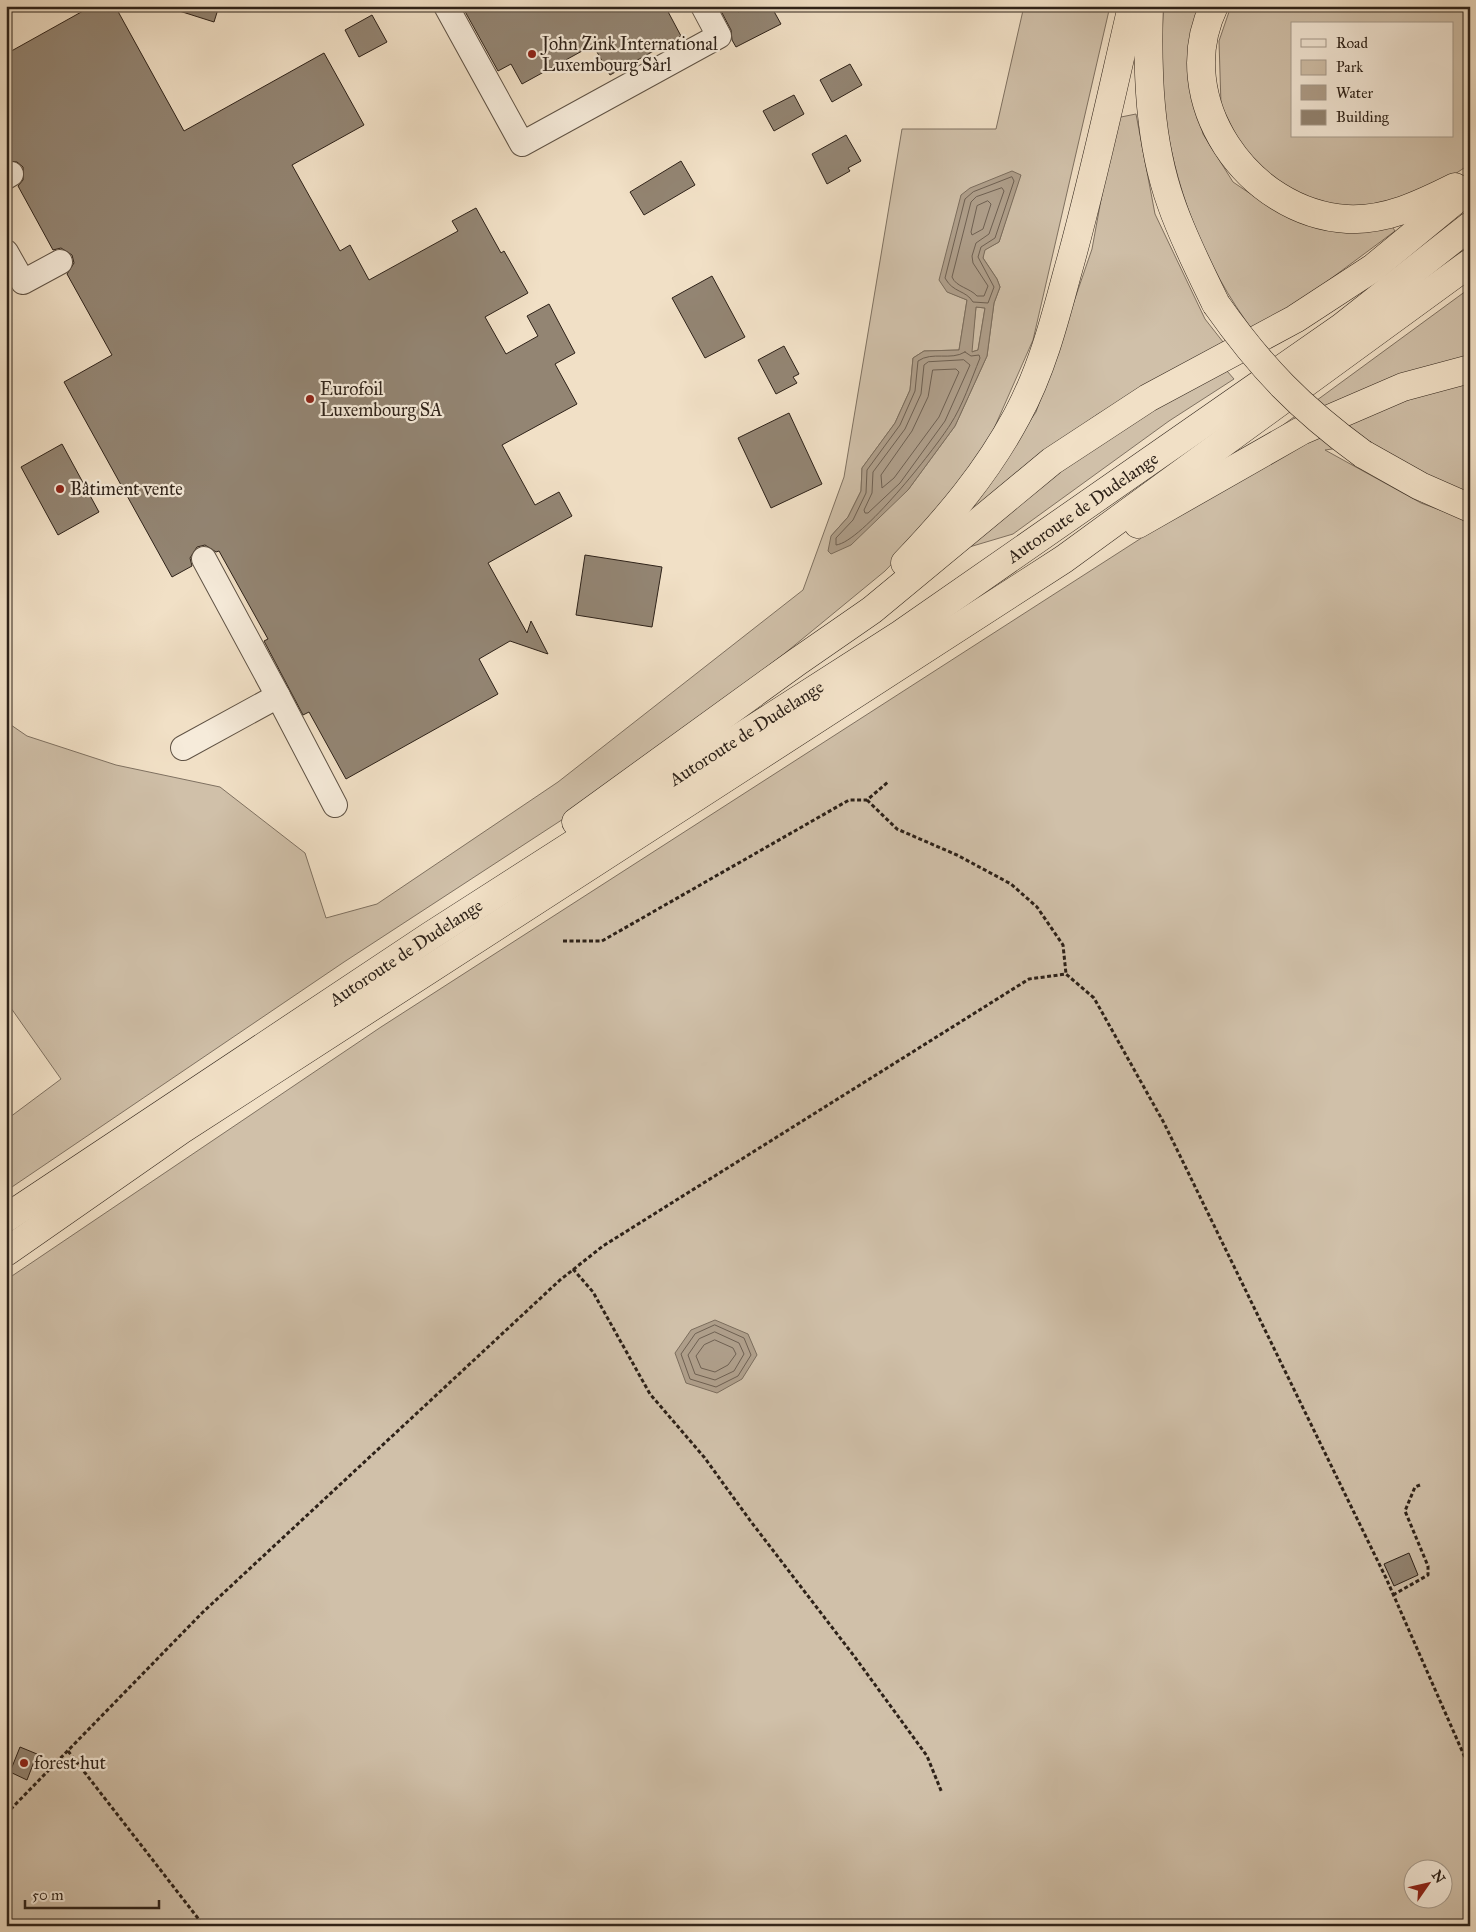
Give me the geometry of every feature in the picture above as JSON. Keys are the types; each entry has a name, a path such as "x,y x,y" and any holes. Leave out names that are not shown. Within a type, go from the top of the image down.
{"highway":[{"path":"797,662 891,578 945,521 984,473 1018,416 1048,343 1076,242 1132,6"},
{"path":"1149,6 1150,92 1159,158 1170,201 1188,246 1216,304 1267,371 1308,412 1363,454 1420,486 1470,508"},
{"path":"1214,6 1208,18 1202,50 1203,87 1211,117 1228,150 1246,172 1277,197 1315,214 1348,219 1386,217 1415,206 1470,179"},
{"path":"430,936 582,818 872,610 1052,461 1148,398 1296,319 1373,268 1470,188"},
{"name":"Autoroute de Dudelange","path":"6,1218 430,936 901,634 1342,327 1470,226"},
{"name":"Autoroute de Dudelange","path":"6,1252 181,1130 1064,559 1470,263"},
{"path":"1064,559 1137,525 1301,431 1404,387 1470,369"}],"lane":[{"path":"446,6 522,144 719,36 703,6"},
{"path":"6,252 23,282 60,262"},
{"path":"204,559 335,805"},
{"path":"183,748 278,696"}],"path":[{"path":"563,941 602,941 848,800 867,800 888,782"},
{"path":"867,800 896,828 957,855 1011,884 1037,907 1063,945 1066,974 1094,998 1164,1123 1393,1594 1470,1769"},
{"path":"6,1814 202,1613 573,1270 603,1246 1029,979 1066,974"},
{"path":"573,1270 593,1292 650,1394 704,1457 928,1756 942,1793"},
{"path":"1393,1594 1428,1575 1428,1566 1405,1511 1415,1487 1420,1485"},
{"path":"68,1751 204,1926"}],"green space":[{"path":"1024,6 1110,6 1033,340 985,449 939,515 885,571 784,654 577,810 344,962 6,1191 6,1120 61,1079 6,1001 6,717 11,725 27,736 116,765 220,787 305,853 326,918 377,904 558,782 803,590 844,477 902,129 996,129","holes":["1020,175 999,242 984,250 983,258 1000,287 994,303 987,356 955,426 908,490 831,536 848,517 861,491 862,468 895,423 910,390 913,358 924,351 959,350 967,300 948,292"]},
{"path":"1163,6 1207,6 1191,85 1203,134 1233,182 1270,207 1391,225 1395,231 1290,309 1254,332 1236,306 1205,251 1193,222 1174,163 1162,90"},
{"path":"1231,6 1470,6 1470,164 1443,182 1375,208 1336,205 1302,196 1269,176 1242,147 1221,105 1219,41"},
{"path":"1136,114 1155,214 1205,319 1227,347 1098,414 1025,467 978,508 972,504 1036,412 1092,249 1116,118"},
{"path":"1470,288 1470,362 1268,436"},
{"path":"976,307 985,308 978,350 971,352"},
{"path":"1227,371 1234,379 1169,421 1013,534 966,548 1059,471 1144,413"},
{"path":"1470,381 1470,494 1442,483 1367,444 1325,450 1421,503 1470,521 1470,1926 6,1926 6,1280 381,1027 1143,537 1279,456 1355,420 1423,394"}],"water":[{"path":"1012,171 1021,175 999,242 985,250 983,258 1000,287 994,303 987,356 955,426 908,490 851,545 831,554 828,551 831,536 848,517 861,491 862,468 895,423 910,390 913,358 924,351 959,350 967,300 947,292 939,280 961,195 970,188","holes":["976,307 985,308 978,350 972,352"]},
{"path":"715,1320 748,1334 757,1355 742,1379 717,1393 686,1383 675,1353 691,1330"}],"building":[{"name":"Eurofoil Luxembourg SA","path":"92,6 115,6 184,131 324,53 364,125 292,165 340,251 350,245 369,280 458,231 452,221 476,208 501,253 504,251 528,293 485,317 506,354 538,336 527,316 549,304 575,353 555,364 577,404 502,445 535,505 559,492 572,516 488,563 527,633 531,621 548,654 510,641 479,659 498,694 346,779 309,712 303,715 264,641 268,639 219,551 216,552 205,545 197,547 190,558 192,566 172,577 64,382 112,355 67,274 74,263 72,255 61,248 53,250 18,186 23,180 23,167 17,162 6,161 6,54"},
{"path":"174,6 219,6 214,22 173,9"},
{"name":"John Zink International Luxembourg Sàrl","path":"462,6 665,6 681,36 610,75 593,45 522,84 511,64 498,71"},
{"path":"730,6 735,6 738,12 748,6 771,6 781,24 736,47 732,40 731,30 721,11"},
{"path":"372,15 387,42 359,57 345,30"},
{"path":"850,64 862,85 832,102 820,80"},
{"path":"794,95 804,114 774,131 763,111"},
{"path":"846,135 861,161 848,168 850,171 827,184 812,154"},
{"path":"681,161 695,185 644,215 630,192"},
{"path":"712,276 745,337 705,358 672,298"},
{"path":"784,346 799,374 793,377 797,383 776,394 758,360"},
{"path":"789,413 822,484 771,508 738,438"},
{"name":"Bâtiment vente","path":"62,444 99,512 58,535 21,467"},
{"path":"585,555 662,567 652,627 576,615"},
{"path":"1409,1553 1418,1575 1394,1586 1384,1564"},
{"name":"forest hut","path":"20,1747 37,1754 27,1780 10,1772"}],"place":[{"name":"John Zink International Luxembourg Sàrl","path":"532,54"},
{"name":"Eurofoil Luxembourg SA","path":"310,399"},
{"name":"Bâtiment vente","path":"60,489"},
{"name":"forest hut","path":"24,1763"}]}
